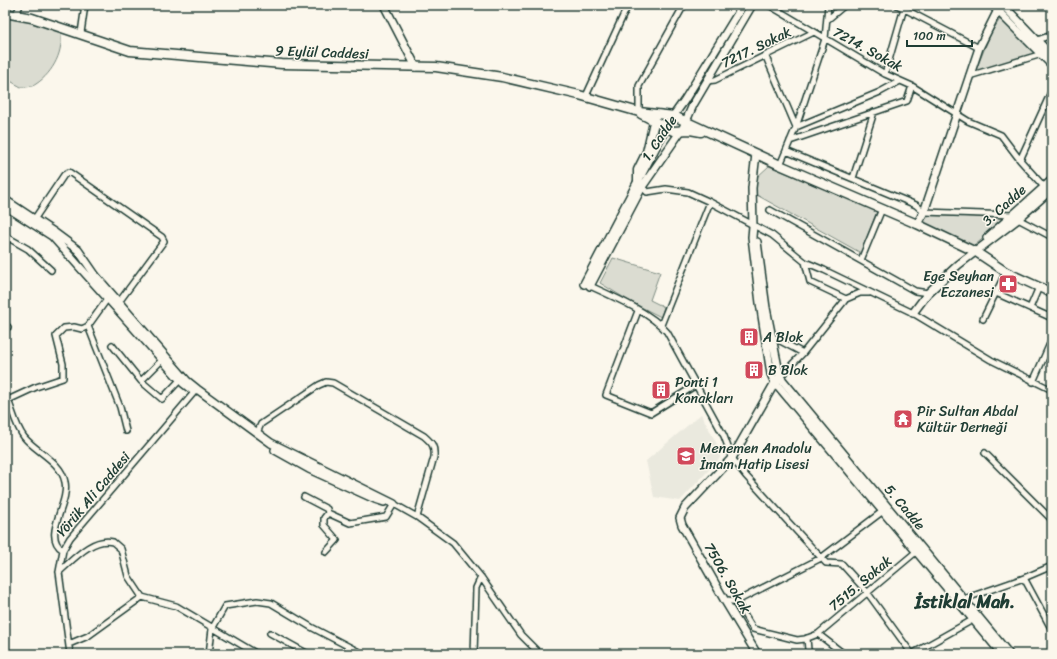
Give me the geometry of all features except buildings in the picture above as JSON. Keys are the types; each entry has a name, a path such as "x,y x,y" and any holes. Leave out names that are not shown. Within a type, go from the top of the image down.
{"main road":[{"name":"9 Eylül Caddesi","path":"5,14 32,18 81,33 130,51 282,64 436,67 474,72 586,96 638,112 674,116 780,165 917,224 976,252 1006,272 1050,292"},
{"name":"9 Eylül Caddesi","path":"638,112 654,122 674,131 680,132 690,130 709,133"},
{"path":"640,184 638,170 647,152 654,122"}],"street":[{"path":"16,15 20,5"},
{"path":"81,33 85,5"},
{"path":"384,5 416,67"},
{"path":"586,96 628,5"},
{"path":"638,112 639,86 684,5"},
{"name":"1. Cadde","path":"587,285 640,184 667,128 743,5"},
{"name":"1. Cadde","path":"640,184 687,121 693,105 752,5"},
{"name":"7214. Sokak","path":"770,5 885,74 912,86 968,122 1001,135 1020,160 1048,189"},
{"path":"780,165 796,126 825,39 828,5"},
{"path":"827,20 845,5"},
{"path":"897,5 979,48"},
{"path":"992,5 998,9 1052,65"},
{"path":"917,224 924,212 979,48 998,9 1005,6 1052,56"},
{"path":"885,74 904,8"},
{"name":"7217. Sokak","path":"707,81 716,80 814,32"},
{"path":"1038,40 1052,35"},
{"path":"969,76 1042,54"},
{"path":"766,56 796,126"},
{"path":"796,126 880,92 900,81"},
{"path":"790,141 907,101 912,86"},
{"path":"1020,160 1052,90"},
{"path":"853,178 874,112"},
{"path":"786,150 916,205 924,212 1016,217 1052,237"},
{"path":"756,154 752,188 752,237 771,374 777,379 883,511 976,618 1002,654"},
{"path":"35,218 64,174 69,172 162,237 164,241 119,302"},
{"name":"3. Cadde","path":"913,313 928,293 958,265 976,252 1048,189 1052,180"},
{"path":"640,184 647,192 666,189 688,192 710,202 772,235 805,262 913,313 991,360 1033,382 1052,390"},
{"path":"5,200 35,218 78,250 119,302 196,391 268,446 302,465 375,499 394,504"},
{"path":"661,325 710,202"},
{"path":"5,206 52,236 180,380 257,433 299,458 417,516 454,543 481,577 521,635 540,654"},
{"path":"861,260 882,209"},
{"path":"770,210 915,291 928,293"},
{"path":"753,226 757,236 777,379"},
{"path":"5,236 28,249 51,270"},
{"path":"805,262 810,282 846,299"},
{"path":"983,319 1006,272"},
{"path":"1050,292 1052,281"},
{"path":"587,285 638,311 661,325 667,332 724,436 732,458 746,476 826,563 842,564 867,592 912,654 976,618"},
{"path":"1030,308 1039,288"},
{"path":"732,458 777,379 803,353 846,299 860,293 870,293"},
{"path":"996,293 1052,318"},
{"path":"6,401 36,387 63,378 63,364 56,336 64,328 74,327 82,329 88,326 108,298"},
{"path":"638,311 606,395 651,413 696,385"},
{"path":"88,326 120,408 126,431"},
{"path":"771,335 803,353"},
{"path":"1033,382 1052,339"},
{"path":"112,345 141,381 162,399 180,380"},
{"path":"141,381 162,360"},
{"name":"5. Cadde","path":"777,379 964,599 976,618 1009,654"},
{"path":"257,433 261,424 318,385 326,382 333,383 432,442 435,449 434,457 417,516"},
{"name":"Yörük Ali Caddesi","path":"6,401 23,435 33,447 59,469 65,481 66,494 64,504 53,537 56,544 63,550 70,538 196,391"},
{"path":"985,452 1052,520"},
{"name":"7506. Sokak","path":"732,458 718,470 682,513 680,518 682,525 725,601 757,654"},
{"path":"304,497 327,509 328,512 350,523 386,516 394,504"},
{"path":"735,602 821,558 883,511"},
{"path":"326,552 337,540 324,526 324,518 328,512"},
{"path":"59,572 95,544 113,542 121,549 128,576 142,597 176,606 212,629 257,654"},
{"path":"63,550 59,572 70,654"},
{"name":"7515. Sokak","path":"818,634 917,551"},
{"path":"964,599 1024,578 1052,566"},
{"path":"474,654 476,588 481,577"},
{"path":"1024,578 1052,630"},
{"path":"68,644 88,636 142,597"},
{"path":"725,601 729,600 735,602 753,629 797,640 818,634 844,654"},
{"path":"209,654 212,629 225,606 261,601 271,603 352,652 363,654"},
{"path":"270,632 308,654"},
{"path":"807,638 808,650 812,654"}],"shaded area":[{"path":"5,16 32,20 60,30 61,45 56,60 48,74 33,86 21,87 5,78"},
{"path":"1000,19 1004,20 1034,49 1034,54 975,72 991,33"},
{"path":"769,166 877,211 861,253 755,194 757,177"},
{"path":"927,215 1007,218 974,246 924,224"},
{"path":"613,258 660,272 650,300 664,307 661,317 631,302 600,283"},
{"name":"Menemen Anadolu İmam Hatip Lisesi","path":"701,414 719,448 720,458 680,501 654,497 646,461"}],"place":[{"name":"Ege Seyhan Eczanesi","path":"1008,284"},
{"name":"A Blok","path":"749,337"},
{"name":"B Blok","path":"754,370"},
{"name":"Ponti 1 Konakları","path":"661,390"},
{"name":"Pir Sultan Abdal Kültür Derneği","path":"903,419"},
{"name":"Menemen Anadolu İmam Hatip Lisesi","path":"686,456"}],"district":[{"name":"İstiklal Mah.","path":"965,602"}]}
